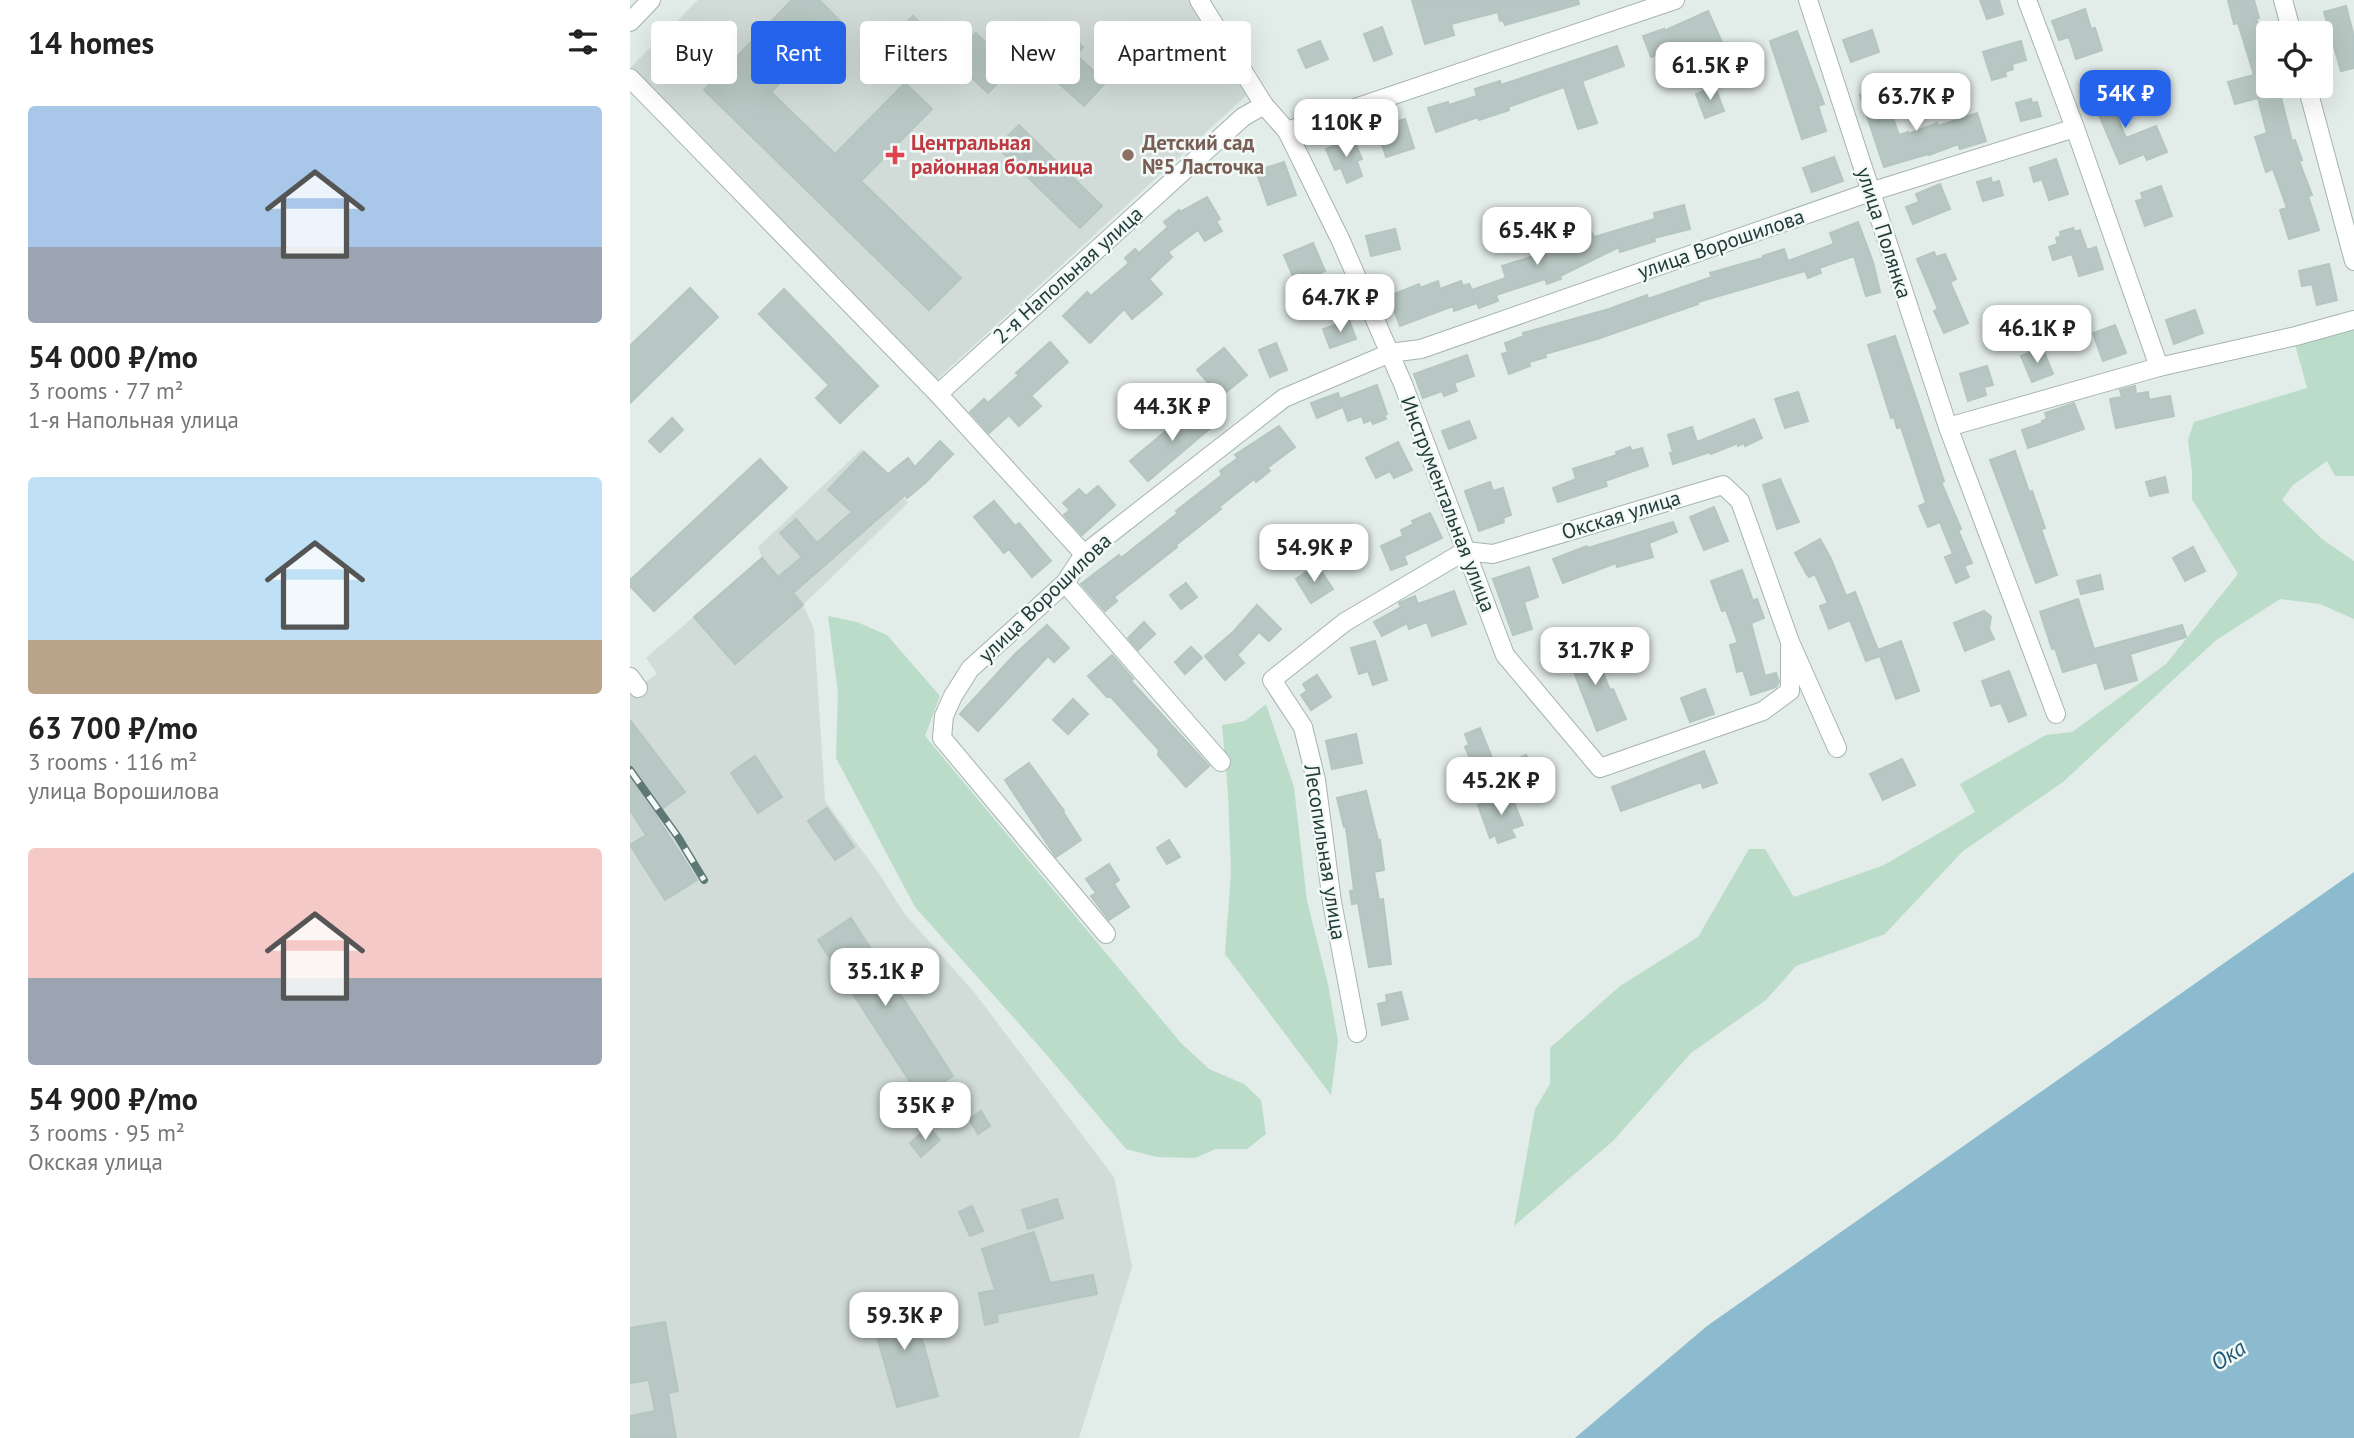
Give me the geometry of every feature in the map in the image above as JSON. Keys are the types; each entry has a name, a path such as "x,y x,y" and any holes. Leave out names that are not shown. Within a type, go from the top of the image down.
{"street":[{"path":"630,22 651,0"},
{"name":"Инструментальная улица","path":"1199,0 1264,106 1287,131 1341,241 1390,353 1505,655 1600,768 1763,711 1790,691 1790,642"},
{"path":"1287,131 1675,0"},
{"name":"улица Полянка","path":"1808,0 1948,427 2056,714"},
{"path":"2027,0 2159,367"},
{"path":"2283,0 2289,21"},
{"path":"630,78 932,388 1084,554"},
{"path":"2309,98 2354,261"},
{"name":"2-я Напольная улица","path":"932,388 1243,117 1264,106"},
{"name":"улица Ворошилова","path":"1106,934 942,738 944,716 970,669 1065,583 1084,554 1284,398 1390,353 1421,349 1870,192 2075,128"},
{"path":"1948,427 2159,367 2354,320"},
{"name":"Окская улица","path":"1465,551 1493,554 1723,485 1740,501 1790,642 1837,748"},
{"name":"Лесопильная улица","path":"1357,1033 1332,902 1316,780 1303,727 1272,680 1345,622 1465,551"},
{"path":"1065,583 1221,762"}],"shaded area":[{"name":"Центральная районная больница","path":"698,0 1190,0 1204,21 1094,21 1094,84 1245,84 1250,92 934,382 631,67 651,47 651,84 737,84 737,21 677,21"},
{"path":"862,449 908,503 803,605 814,629 825,801 878,872 904,913 974,992 1114,1177 1132,1267 1079,1438 630,1438 630,692 657,674 646,658 762,558 758,547"}],"green space":[{"path":"2354,329 2354,476 2335,476 2327,461 2293,485 2282,500 2322,539 2354,561 2354,619 2320,604 2280,599 2215,641 2063,782 1963,851 1885,934 1796,966 1766,1000 1691,1053 1613,1141 1514,1226 1535,1109 1550,1084 1550,1048 1620,986 1698,937 1749,849 1765,849 1794,897 1884,865 1975,812 1960,784 2046,735 2072,732 2166,664 2238,574 2192,499 2188,440 2194,422 2307,388 2295,344"},
{"path":"828,616 857,622 887,635 940,696 925,736 1181,1043 1209,1069 1244,1084 1261,1100 1266,1134 1247,1149 1216,1149 1195,1158 1157,1157 1126,1149 1046,1054 915,907 836,758 838,693"},
{"path":"1266,704 1294,787 1307,901 1328,984 1338,1041 1331,1095 1225,954 1231,873 1222,725 1245,721"}],"water":[{"name":"Ока","path":"2354,872 2354,1438 1575,1438 1707,1326"}],"building":[{"path":"792,0 819,0 840,21 771,21"},
{"path":"1412,0 1578,0 1579,4 1505,25 1503,20 1500,21 1498,12 1451,24 1454,35 1425,44"},
{"path":"1980,0 1999,0 2003,14 1987,19"},
{"path":"2228,0 2254,0 2259,18 2256,18 2258,98 2235,104 2228,82 2254,75 2238,23 2234,24"},
{"path":"2346,6 2354,37 2354,68 2341,71 2333,43 2333,21 2327,21 2324,12"},
{"path":"2085,9 2091,29 2095,28 2102,50 2076,59 2069,37 2059,40 2052,21"},
{"path":"1708,11 1725,49 1703,59 1695,41 1651,57 1643,36 1664,31"},
{"path":"1382,27 1392,54 1374,61 1364,34"},
{"path":"1872,30 1879,52 1851,62 1843,40"},
{"path":"1797,31 1824,104 1818,106 1826,131 1802,139 1770,41"},
{"path":"976,33 986,43 986,84 997,84 988,93 972,78 972,37"},
{"path":"1320,41 1328,59 1306,68 1298,50"},
{"path":"2021,41 2026,60 2012,64 2013,69 2005,72 2006,76 1992,80 1983,52"},
{"path":"751,42 751,84 779,84 771,92 835,154 904,84 932,109 861,181 961,278 929,310 704,90 710,84 737,84 737,56"},
{"path":"1617,46 1624,66 1582,81 1597,123 1578,129 1564,87 1508,107 1509,110 1479,120 1478,117 1436,132 1428,108 1477,96 1475,89 1500,81 1501,85"},
{"path":"1080,59 1094,71 1094,84 1104,84 1084,106 1060,84 1080,84"},
{"path":"2115,84 2123,103 2113,107 2126,138 2156,126 2167,152 2147,160 2144,154 2120,164 2090,94"},
{"path":"1715,87 1724,111 1705,118 1696,94"},
{"path":"1882,87 1899,135 1977,113 1986,141 1960,149 1958,144 1884,167 1860,95"},
{"path":"2258,98 2281,98 2292,141 2295,140 2302,160 2299,161 2312,195 2308,196 2319,230 2289,239 2280,210 2287,208 2273,169 2266,172 2255,137 2267,133"},
{"path":"2031,99 2032,103 2037,102 2041,116 2021,121 2016,103"},
{"path":"1405,119 1414,148 1386,157 1377,128"},
{"path":"1019,125 1102,206 1080,228 997,147"},
{"path":"1353,138 1362,159 1357,161 1362,176 1347,183 1341,168 1335,170 1326,149"},
{"path":"1834,157 1843,181 1812,192 1803,168"},
{"path":"2056,159 2068,194 2049,200 2042,179 2034,182 2030,168"},
{"path":"1284,162 1296,195 1268,205 1256,171"},
{"path":"1991,178 1992,183 1999,181 2003,195 1983,201 1977,182"},
{"path":"1940,184 1950,209 1913,224 1906,207 1919,202 1916,194"},
{"path":"2161,186 2172,216 2145,226 2136,201 2143,199 2141,193"},
{"path":"1207,197 1220,219 1216,221 1222,231 1205,241 1198,230 1168,252 1172,257 1149,279 1162,294 1132,319 1124,309 1090,343 1063,316 1087,292 1091,296 1129,263 1125,258 1135,249 1139,253 1168,227 1164,222 1179,210 1180,212"},
{"path":"1684,205 1690,229 1654,238 1655,241 1620,252 1619,247 1560,276 1561,279 1547,284 1545,279 1496,295 1498,301 1479,308 1477,303 1454,311 1453,306 1400,326 1389,296 1419,284 1420,288 1438,281 1440,289 1461,281 1463,286 1469,284 1472,290 1506,278 1502,266 1569,245 1561,229 1579,221 1583,230 1589,227 1594,237 1655,219 1654,213"},
{"path":"1858,222 1873,262 1880,292 1866,296 1854,256 1819,268 1821,273 1808,278 1805,271 1698,302 1597,339 1545,354 1546,357 1529,362 1530,366 1509,374 1502,354 1508,352 1505,343 1524,336 1523,333 1609,309 1647,295 1648,299 1712,277 1710,273 1784,249 1788,261 1834,244 1830,233"},
{"path":"2073,228 2075,232 2080,230 2087,250 2096,247 2103,269 2079,276 2072,254 2053,260 2049,247 2058,244 2056,238 2061,236 2060,232"},
{"path":"1395,229 1400,249 1371,256 1366,236"},
{"path":"1313,243 1325,271 1304,280 1302,276 1294,279 1284,255"},
{"path":"1934,252 1936,257 1945,254 1956,279 1950,282 1968,323 1944,333 1934,311 1938,309 1917,259"},
{"path":"2329,264 2337,300 2317,305 2312,284 2302,286 2299,271"},
{"path":"690,288 718,317 630,403 630,346"},
{"path":"784,289 878,386 840,423 816,398 829,385 759,314"},
{"path":"2195,310 2203,333 2174,344 2166,320"},
{"path":"1349,320 1356,339 1330,348 1323,329"},
{"path":"2115,325 2126,353 2103,361 2093,333"},
{"path":"1895,336 1944,481 1941,482 1972,563 1964,566 1969,577 1956,583 1945,557 1953,554 1940,522 1928,527 1919,506 1926,503 1901,427 1897,428 1894,417 1891,418 1868,345"},
{"path":"1050,342 1068,362 1031,396 1041,406 1019,426 1009,415 989,433 970,412 984,399 988,403"},
{"path":"1276,343 1287,370 1270,377 1259,350"},
{"path":"2042,347 2053,374 2032,382 2021,356"},
{"path":"1224,348 1247,375 1220,397 1197,370"},
{"path":"1467,355 1474,376 1454,383 1457,391 1444,396 1442,391 1423,398 1414,374"},
{"path":"1987,366 1993,385 1984,387 1986,395 1968,401 1960,374"},
{"path":"1377,385 1387,414 1384,415 1386,419 1373,424 1371,420 1364,423 1362,416 1348,421 1343,407 1317,418 1311,403 1338,393 1340,399"},
{"path":"2135,386 2136,394 2148,392 2149,400 2170,396 2174,416 2116,428 2110,399 2122,397 2120,390"},
{"path":"1798,392 1808,421 1785,428 1775,399"},
{"path":"2074,403 2084,429 2028,448 2022,430 2043,423 2042,421 2047,419 2045,413"},
{"path":"1197,405 1214,425 1148,481 1130,461"},
{"path":"672,418 683,430 660,452 649,441"},
{"path":"1754,419 1762,438 1745,446 1744,443 1738,446 1738,443 1711,454 1710,452 1673,464 1668,435 1692,427 1697,442"},
{"path":"1469,421 1476,438 1449,449 1442,431"},
{"path":"1279,426 1295,447 1267,468 1270,471 1256,482 1254,479 1219,507 1221,509 1176,545 1177,547 1114,597 1117,601 1105,611 1081,584 1119,555 1121,558 1178,513 1176,511 1222,475 1220,471 1238,458 1235,455"},
{"path":"940,441 953,454 925,483 907,498 905,495 793,593 803,605 735,664 694,617 762,558 778,577 802,557 780,533 796,519 817,543 852,512 828,490 864,452 888,474 908,458 915,467"},
{"path":"1398,442 1412,470 1394,478 1390,471 1376,478 1366,458"},
{"path":"1630,447 1632,451 1642,448 1648,466 1605,481 1607,486 1558,502 1553,488 1576,479 1573,469 1617,455 1616,452"},
{"path":"2015,451 2045,528 2041,529 2057,575 2036,583 1990,460"},
{"path":"760,459 787,488 654,611 630,586 630,580"},
{"path":"2165,477 2168,492 2150,496 2146,482"},
{"path":"1780,479 1799,522 1777,529 1763,485"},
{"path":"1490,482 1493,491 1503,488 1511,515 1503,518 1504,522 1479,531 1465,491"},
{"path":"1098,486 1115,505 1082,535 1064,515 1070,510 1063,503 1079,489 1086,496"},
{"path":"994,501 1015,526 1019,523 1051,561 1032,577 1009,549 1004,553 974,517"},
{"path":"1714,507 1728,541 1704,550 1690,517"},
{"path":"1430,513 1442,538 1404,556 1407,564 1391,570 1381,546 1403,536 1401,530 1414,524 1412,521"},
{"path":"1673,522 1677,532 1649,543 1653,557 1617,567 1616,563 1563,583 1553,559 1587,546 1588,548"},
{"path":"1820,539 1846,596 1855,592 1878,650 1901,641 1919,691 1896,699 1880,656 1866,661 1850,620 1829,629 1820,606 1828,603 1815,574 1809,577 1795,553"},
{"path":"2193,547 2205,571 2185,581 2173,558"},
{"path":"1317,565 1333,589 1311,603 1296,579"},
{"path":"1529,567 1538,597 1524,602 1532,629 1513,635 1493,579"},
{"path":"1742,570 1753,601 1757,599 1764,618 1751,623 1765,676 1776,673 1779,682 1776,687 1751,695 1743,670 1737,672 1730,645 1738,643 1726,610 1722,611 1711,581"},
{"path":"2100,575 2103,589 2081,594 2077,581"},
{"path":"1186,583 1197,597 1181,609 1170,595"},
{"path":"1454,591 1466,624 1432,636 1427,622 1409,629 1407,623 1382,636 1374,622 1401,607 1399,603 1415,596 1418,604"},
{"path":"2078,599 2094,649 2182,625 2186,637 2130,654 2137,680 2105,689 2097,662 2063,672 2040,612"},
{"path":"1257,605 1281,629 1269,641 1259,632 1237,655 1244,663 1225,680 1205,656 1233,632"},
{"path":"1984,611 1991,617 1989,629 1994,639 1965,651 1954,623"},
{"path":"1144,622 1155,634 1138,650 1128,638"},
{"path":"1047,625 1069,648 1054,662 1048,656 978,731 960,714 1016,653"},
{"path":"1589,640 1610,690 1613,689 1626,719 1597,731 1565,649"},
{"path":"1375,641 1387,680 1373,685 1368,671 1359,674 1351,648"},
{"path":"1191,647 1202,658 1185,674 1175,662"},
{"path":"1112,655 1133,679 1131,681 1209,766 1186,787 1158,755 1159,750 1088,676"},
{"path":"2009,671 2026,715 2009,722 2001,703 1991,706 1982,681"},
{"path":"1317,675 1331,697 1311,710 1301,695 1307,691 1303,684"},
{"path":"1705,689 1714,714 1690,722 1681,698"},
{"path":"1073,699 1088,714 1068,734 1053,720"},
{"path":"630,720 685,792 655,814 697,880 665,900 630,845 646,835 630,810"},
{"path":"1480,728 1492,758 1473,765 1465,747 1469,745 1465,734"},
{"path":"1356,734 1362,763 1332,769 1326,741"},
{"path":"1704,751 1717,783 1703,788 1701,782 1621,811 1612,787"},
{"path":"1526,755 1535,775 1521,781 1512,761"},
{"path":"755,756 782,797 758,813 731,773"},
{"path":"1902,759 1915,785 1883,800 1870,774"},
{"path":"1029,763 1064,811 1081,840 1056,857 1005,780"},
{"path":"1366,791 1380,840 1384,870 1374,872 1379,900 1383,899 1391,964 1369,967 1358,903 1352,904 1350,891 1354,890 1346,827 1337,798"},
{"path":"1510,793 1523,825 1511,829 1515,837 1498,843 1495,835 1490,838 1478,805"},
{"path":"827,808 854,847 835,860 808,821"},
{"path":"1169,840 1180,857 1167,864 1157,848"},
{"path":"1109,864 1119,880 1114,884 1129,907 1109,920 1091,896 1096,893 1086,879"},
{"path":"851,918 953,1076 920,1097 818,940"},
{"path":"1401,992 1408,1019 1382,1025 1378,1004 1387,1002 1386,995"},
{"path":"981,1111 990,1126 978,1134 969,1119"},
{"path":"928,1127 940,1140 921,1157 910,1143"},
{"path":"1057,1199 1063,1218 1028,1229 1022,1210"},
{"path":"972,1206 983,1231 970,1236 959,1212"},
{"path":"1034,1232 1050,1283 1093,1275 1097,1294 997,1314 998,1322 985,1325 979,1293 995,1290 982,1249"},
{"path":"910,1296 938,1396 897,1407 869,1308"},
{"path":"665,1322 678,1391 668,1393 676,1438 630,1438 630,1416 655,1411 649,1380 630,1383 630,1328"}],"railway":[{"path":"630,770 678,837 704,880"}],"place":[{"name":"Центральная районная больница","path":"895,155"},
{"name":"Детский сад №5 Ласточка","path":"1128,155"}]}
